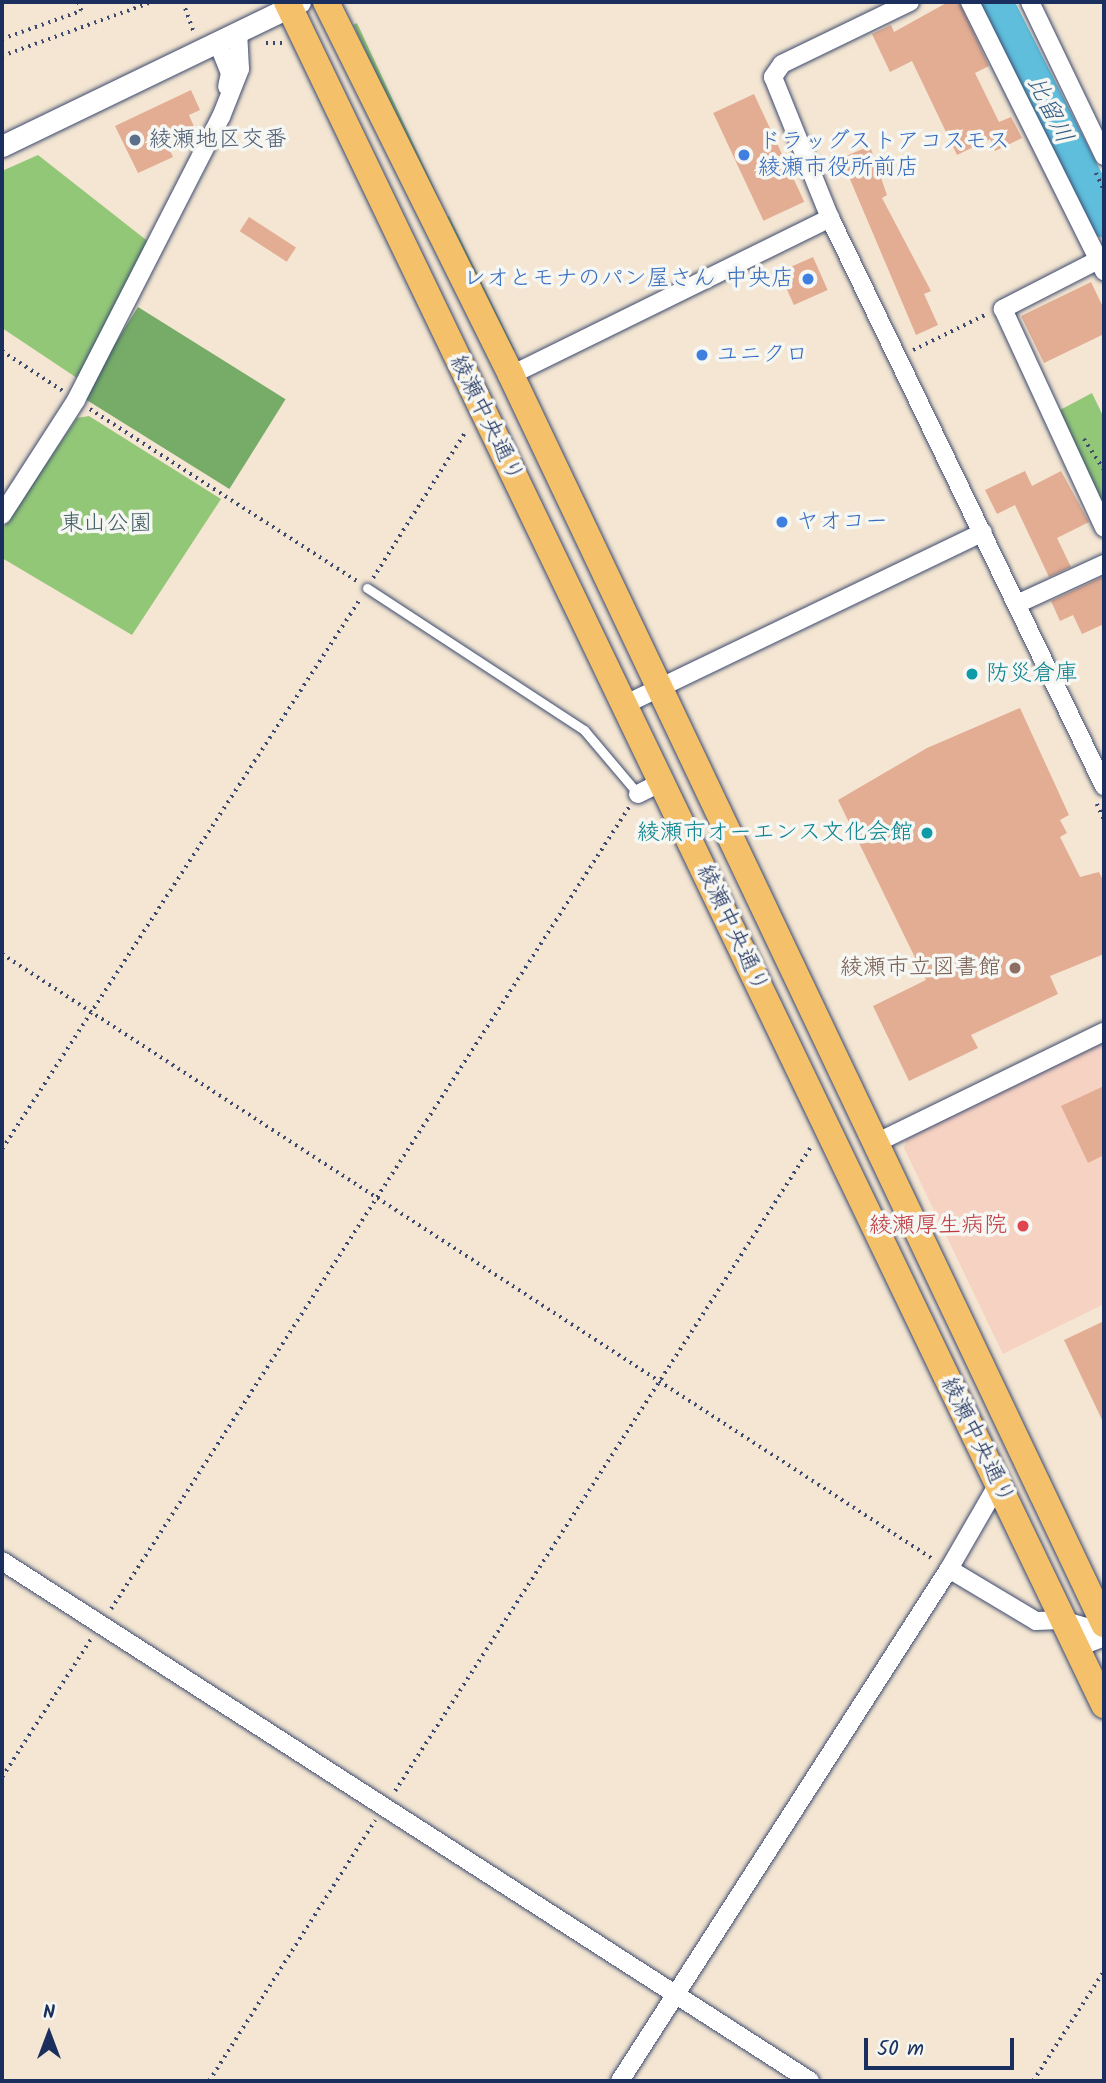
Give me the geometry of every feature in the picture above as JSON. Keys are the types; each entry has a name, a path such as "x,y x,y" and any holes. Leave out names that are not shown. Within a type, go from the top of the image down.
{"main road":[{"name":"綾瀬中央通り","path":"326,2 511,374 658,689 1104,1624"},
{"name":"綾瀬中央通り","path":"292,4 481,410 664,780 826,1130 1104,1705"}],"street":[{"path":"910,2 775,69 830,218 1104,786"},
{"path":"970,2 1102,263 1003,309 1104,528"},
{"path":"1030,2 1104,156"},
{"path":"2,146 219,46 292,4"},
{"path":"2,515 76,400 221,117 240,69 238,36"},
{"path":"219,46 230,74 221,117"},
{"path":"511,374 830,218"},
{"path":"626,704 982,532"},
{"path":"1017,604 1104,564"},
{"path":"638,794 664,780"},
{"path":"876,1143 1104,1032"},
{"path":"620,2081 949,1569 998,1484"},
{"path":"2,1562 810,2081"},
{"path":"949,1569 1036,1621 1062,1619 1104,1634"},
{"path":"1075,1646 1104,1634"}],"lane":[{"path":"367,588 584,730 638,794"}],"path":[{"path":"2,40 82,11 78,2"},
{"path":"2,56 152,2"},
{"path":"183,2 194,33"},
{"path":"260,46 285,43"},
{"path":"898,358 1003,309"},
{"path":"2,351 367,588"},
{"path":"2,1149 481,410"},
{"path":"2,1777 638,794"},
{"path":"2,954 949,1569"},
{"path":"209,2081 662,1383 800,1160 826,1130"},
{"path":"1033,2081 1104,1971"}],"shaded area":[{"name":"綾瀬厚生病院","path":"1104,1040 1104,1304 1003,1354 904,1148 908,1134"}],"green space":[{"path":"357,23 439,200 436,201 353,25"},
{"path":"38,155 150,243 77,378 2,328 2,171"},
{"path":"449,216 515,351 507,347 445,218"},
{"path":"138,307 286,399 229,489 82,397"},
{"path":"1092,393 1104,418 1104,509 1060,410"},
{"name":"東山公園","path":"89,416 221,499 132,635 2,558 2,530 77,418"}],"building":[{"path":"948,2 959,2 989,66 975,73 999,122 1011,117 1022,138 995,151 990,139 957,155 912,61 890,72 872,34 891,25 894,32"},
{"path":"191,90 200,110 189,115 195,129 166,142 173,157 138,173 115,126"},
{"path":"754,94 804,202 764,221 713,113"},
{"path":"870,146 887,195 882,198 931,291 924,294 938,325 916,335 841,158"},
{"path":"249,217 296,247 287,262 240,231"},
{"path":"813,257 828,290 794,305 779,272"},
{"path":"1091,282 1104,309 1104,334 1044,363 1021,316"},
{"path":"1025,471 1032,486 1061,471 1089,522 1057,538 1071,567 1049,577 1015,505 997,514 985,490"},
{"path":"1104,576 1104,624 1082,634 1073,615 1060,621 1051,601"},
{"path":"1020,708 1069,815 1060,820 1067,833 1060,837 1080,877 1099,872 1104,882 1104,954 1050,976 1058,994 971,1035 978,1048 909,1081 873,1006 926,980 838,800 927,748"},
{"path":"1104,1086 1104,1155 1088,1163 1061,1106"},
{"path":"1104,1321 1104,1424 1064,1340"}],"waterway":[{"name":"比留川","path":"994,2 1104,219"}],"place":[{"name":"綾瀬地区交番","path":"135,140"},
{"name":"ドラッグストアコスモス 綾瀬市役所前店","path":"744,155"},
{"name":"レオとモナのパン屋さん 中央店","path":"808,279"},
{"name":"ユニクロ","path":"702,355"},
{"name":"ヤオコー","path":"782,522"},
{"name":"防災倉庫","path":"972,674"},
{"name":"綾瀬市オーエンス文化会館","path":"927,833"},
{"name":"綾瀬市立図書館","path":"1015,968"},
{"name":"綾瀬厚生病院","path":"1023,1226"}]}
